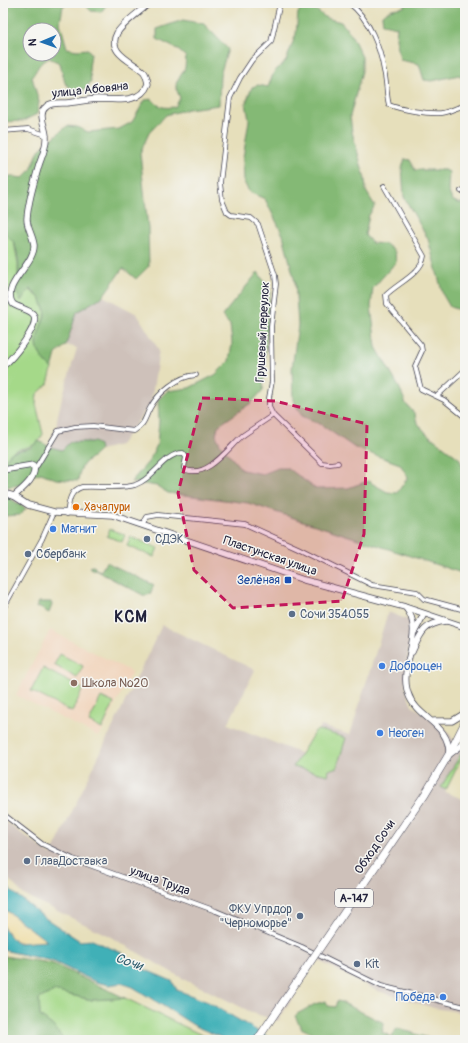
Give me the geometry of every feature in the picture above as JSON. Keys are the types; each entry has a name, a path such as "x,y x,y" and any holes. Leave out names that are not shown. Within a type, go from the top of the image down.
{"highway":[{"name":"Обход Сочи","path":"257,1040 424,794 449,754 465,722"}],"main road":[{"name":"улица Абовяна","path":"3,366 14,355 31,330 35,319 31,312 13,304 10,299 9,291 33,252 33,241 27,220 31,194 45,147 46,136 42,114 46,106 56,103 95,100 128,100 144,91 148,84 145,74 120,55 117,49 116,38 121,28 149,3"},
{"path":"3,470 33,464 35,469 33,475 14,496"},
{"name":"Пластунская улица","path":"3,493 14,496 28,505 54,512 66,514 112,515 143,524 304,580 405,607 465,627"},
{"path":"405,607 413,619 417,633"},
{"path":"424,614 408,659 405,675 408,694 417,710 432,721 446,737 449,754"},
{"path":"417,633 432,624 447,621"},
{"path":"432,721 452,722 465,713"},
{"name":"А-147","path":"449,754 465,743"}],"street":[{"name":"Грушевый переулок","path":"273,415 269,406 268,398 272,381 271,327 276,284 275,275 258,224 251,218 231,215 227,212 222,200 220,183 230,98 237,83 252,60 271,42 280,3"},
{"path":"349,3 363,17 380,52 389,105 406,110 442,113 456,107 465,106"},
{"path":"3,131 28,129 46,136"},
{"path":"384,186 418,243 424,256 422,264 410,276 386,295 386,300 421,345 422,351 415,366 421,389 437,396 465,417"},
{"path":"437,396 465,370"},
{"path":"35,469 58,431 74,427 93,426 134,431 143,425 149,408 160,396 183,378 196,376"},
{"path":"66,514 69,498 77,488 134,486 146,480 158,470 164,461 174,454 183,453 186,457 184,468 188,471 210,465 219,460 242,437 273,415 322,463 338,463"},
{"path":"3,609 42,539 54,512"},
{"path":"143,524 147,517 158,515 245,524 298,548 372,585 416,592 424,599 465,610"},
{"name":"улица Труда","path":"3,814 42,844 73,859 216,911 318,955 381,986 465,1007"}],"highlighted area":[{"path":"202,398 275,401 367,424 364,534 342,601 233,608 194,570 178,493"}],"shaded area":[{"path":"103,296 137,314 159,350 151,403 120,445 100,450 99,445 62,450 50,447 56,437 57,419 61,402 77,348 66,345 70,328 77,312"},
{"path":"388,612 411,621 405,686 412,706 444,727 464,754 445,792 465,800 465,1013 434,1008 375,990 317,960 278,1021 253,1013 180,977 107,935 24,895 3,874 3,820 51,855 162,625 255,670 228,724 302,754 321,726 350,735"},
{"name":"Школа №20","path":"50,630 132,672 99,737 16,695"}],"green space":[{"path":"3,3 68,3 63,6 60,22 22,22 22,62 43,62 40,64 32,77 39,102 37,114 23,121 3,122"},
{"path":"83,3 108,3 101,12 91,11"},
{"path":"405,3 465,3 465,79 459,75 432,81 424,80 419,64 400,60 396,38 397,27 383,24 382,15 392,9 404,7"},
{"path":"310,5 326,18 341,22 351,34 362,57 362,71 350,116 352,132 365,179 366,191 375,206 369,215 365,235 372,243 386,244 395,252 396,262 373,288 371,306 376,347 400,389 406,404 415,414 416,420 420,426 427,434 460,459 465,476 465,574 248,503 168,493 157,486 131,482 149,461 157,445 159,421 158,400 167,391 189,388 215,375 229,361 232,343 230,325 222,316 258,272 270,290 263,390 251,403 218,426 216,435 220,444 242,470 263,474 278,468 288,468 316,489 348,488 368,481 387,492 397,493 408,477 400,464 355,448 320,424 302,416 293,400 292,369 298,325 295,282 283,235 265,199 249,192 244,182 243,158 249,120 246,103 252,87 258,85 268,87 274,72 286,61 296,34 298,13 302,7"},
{"path":"183,20 204,24 228,49 220,75 219,105 188,109 166,115 149,133 140,153 148,228 149,266 136,279 123,268 103,296 77,312 66,345 56,354 52,369 40,355 38,349 38,337 46,313 40,298 30,289 21,301 15,290 19,266 14,243 3,231 3,169 7,176 23,178 31,170 39,150 67,126 77,127 88,132 119,129 132,122 145,100 152,99 162,107 175,107 180,98 176,83 185,69 186,57 177,49 157,39 157,29"},
{"path":"62,30 67,48 77,50 88,49 91,54 89,68 91,81 86,89 74,91 65,83 60,63 58,62 62,62"},
{"path":"405,159 410,160 415,170 445,170 449,172 448,190 452,200 458,203 465,203 465,315 463,311 450,307 443,295 428,239 404,197 402,168"},
{"path":"3,231 14,242 18,264 18,281 40,298 46,313 37,343 40,355 52,369 48,384 37,394 36,404 43,434 36,443 29,447 12,452 3,462"},
{"path":"39,441 50,447 62,450 70,442 94,442 99,445 100,450 83,465 78,481 56,479 41,473 31,476 20,485 5,487 5,495 26,509 20,515 3,516 3,462 12,452 30,448"},
{"path":"110,529 125,535 122,542 107,536"},
{"path":"131,537 158,548 154,557 127,546"},
{"path":"106,562 154,585 150,594 145,596 89,567 93,566 95,569 101,571"},
{"path":"39,602 51,602 52,605 49,613 38,607 36,608"},
{"path":"60,654 83,666 77,678 54,665"},
{"path":"43,668 83,689 72,712 31,691"},
{"path":"101,697 114,703 102,729 89,722"},
{"path":"319,730 346,738 337,767 329,770 328,775 293,767 315,731"},
{"path":"465,751 446,790 441,787 461,754"},
{"path":"3,956 51,963 125,998 92,1000 54,991 39,999 40,1016 53,1026 64,1040 3,1040"},
{"path":"54,991 92,1000 125,998 212,1040 64,1040 53,1026 40,1016 39,999"},
{"path":"326,1001 328,1006 335,1007 337,1001 341,1002 384,1023 382,1032 392,1037 397,1028 435,1040 327,1040 301,1028 295,1016 315,1004"}],"sand":[{"path":"3,908 47,941 22,943 12,938 7,933 3,925"}],"water":[{"name":"Сочи","path":"3,884 45,918 80,941 92,940 122,953 134,965 172,981 177,990 208,1002 273,1040 227,1040 195,1026 133,987 121,983 109,985 96,982 52,961 3,950 3,927 15,942 47,941 3,908"}],"place":[{"name":"Хачапури","path":"76,507"},
{"name":"Магнит","path":"53,529"},
{"name":"СДЭК","path":"147,539"},
{"name":"Сбербанк","path":"28,554"},
{"name":"Зелёная","path":"288,580"},
{"name":"Сочи 354055","path":"292,614"},
{"name":"Доброцен","path":"382,666"},
{"name":"Школа №20","path":"74,683"},
{"name":"Неоген","path":"380,733"},
{"name":"ГлавДоставка","path":"27,861"},
{"name":"ФКУ Упрдор \"Черноморье\"","path":"300,916"},
{"name":"Kit","path":"357,964"},
{"name":"Победа","path":"443,997"}],"district":[{"name":"КСМ","path":"131,617"}]}
